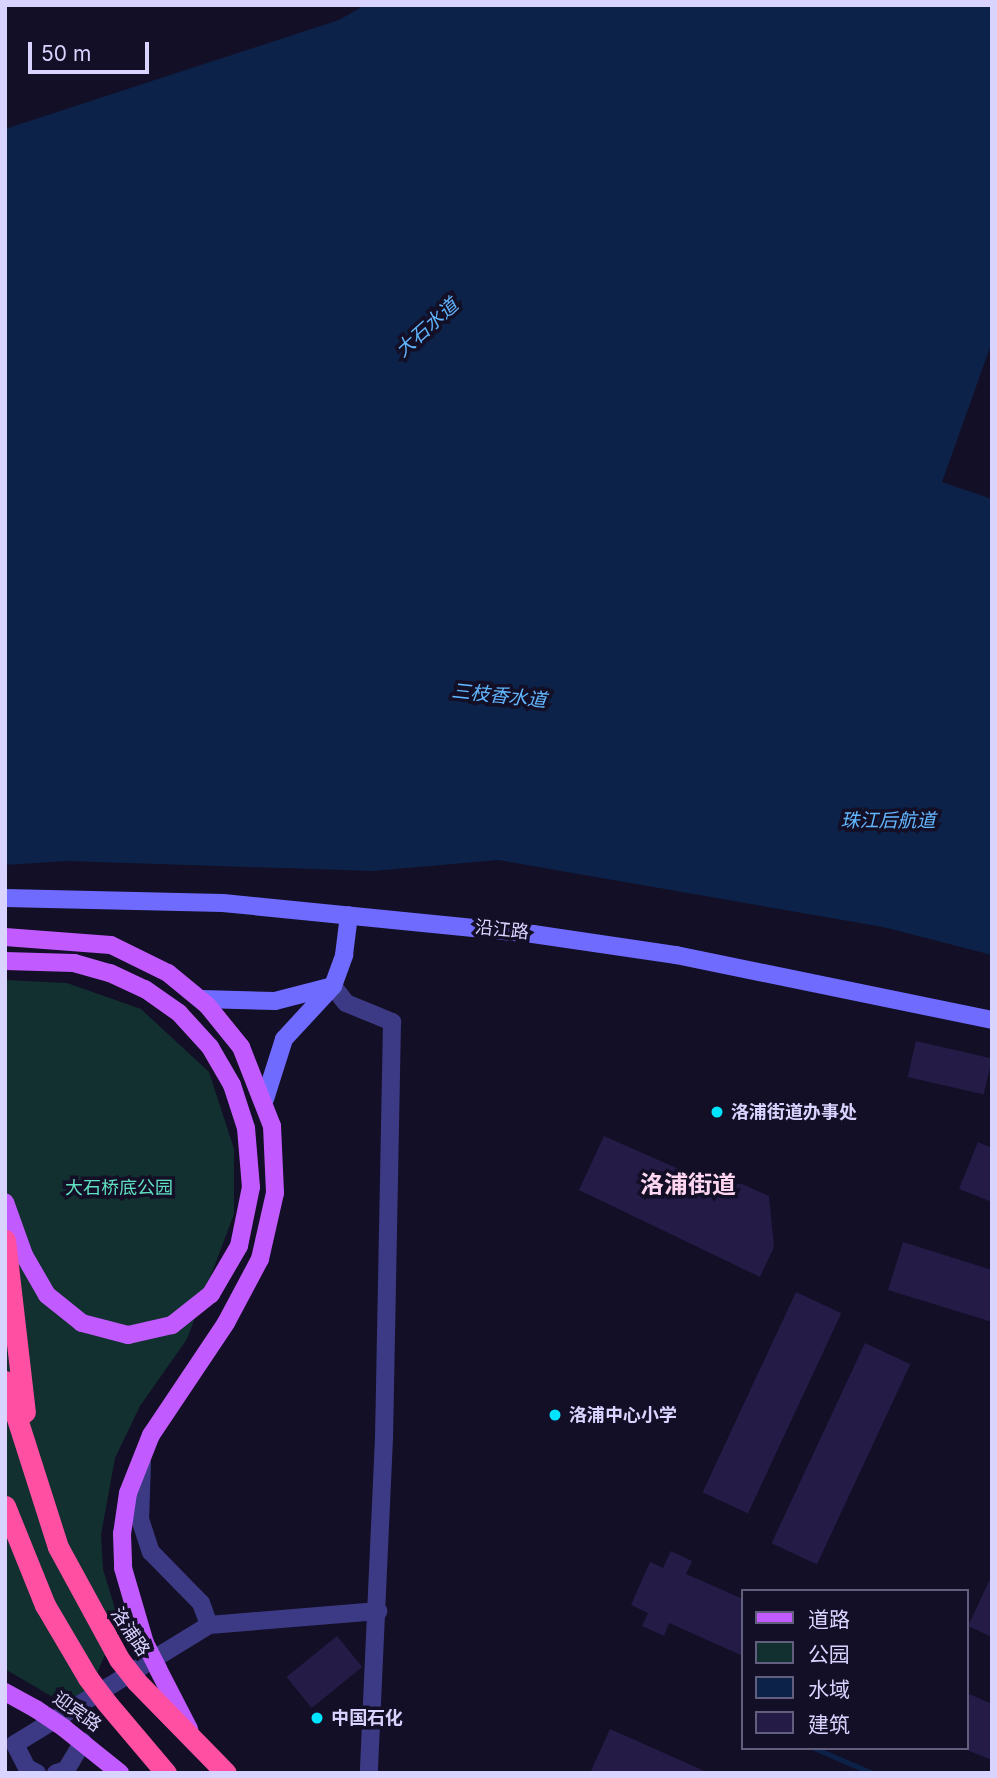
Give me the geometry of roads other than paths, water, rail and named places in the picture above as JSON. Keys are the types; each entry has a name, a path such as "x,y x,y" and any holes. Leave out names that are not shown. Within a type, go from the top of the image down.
{"highway":[{"name":"洛浦路","path":"5,1240 37,1490"},
{"name":"洛浦路","path":"5,1381 37,1490 73,1581 119,1659 137,1682 226,1773"},
{"path":"5,1506 46,1605 88,1678 166,1773"}],"main road":[{"path":"5,937 111,945 154,964 201,999 241,1047 265,1099 276,1176 265,1244 236,1306 144,1448 128,1493 122,1549 128,1590 145,1643 199,1747"},
{"path":"5,961 74,964 110,973 145,989 184,1018 218,1059 238,1098 248,1143 251,1187 239,1246 211,1294 172,1325 128,1335 82,1322 47,1296 24,1255 5,1202"},
{"name":"迎宾路","path":"5,1692 64,1728 120,1773"}],"street":[{"name":"沿江路","path":"5,898 131,898 349,915 676,955 992,1020"},
{"path":"265,1099 284,1039 333,986 344,955 349,915"},
{"path":"201,999 275,1001 333,986"},
{"path":"333,986 346,1003 393,1021 378,1611 369,1773"},
{"path":"144,1448 140,1519 151,1552 201,1603 209,1625"},
{"path":"37,1773 27,1768 15,1744 209,1625 378,1611"},
{"path":"61,1772 83,1742"}],"water":[{"path":"365,5 992,5 992,342 942,482 992,499 992,955 883,927 498,860 373,871 67,861 5,865 5,129 339,20"}],"waterway":[{"path":"819,1750 872,1773"}],"place":[{"name":"洛浦街道办事处","path":"717,1112"},
{"name":"洛浦中心小学","path":"555,1415"},
{"name":"中国石化","path":"317,1718"}],"district":[{"name":"洛浦街道","path":"688,1185"}],"water label":[{"name":"大石水道","path":"427,328"},
{"name":"三枝香水道","path":"499,696"},
{"name":"珠江后航道","path":"888,821"}],"park label":[{"name":"大石桥底公园","path":"119,1188"}]}
